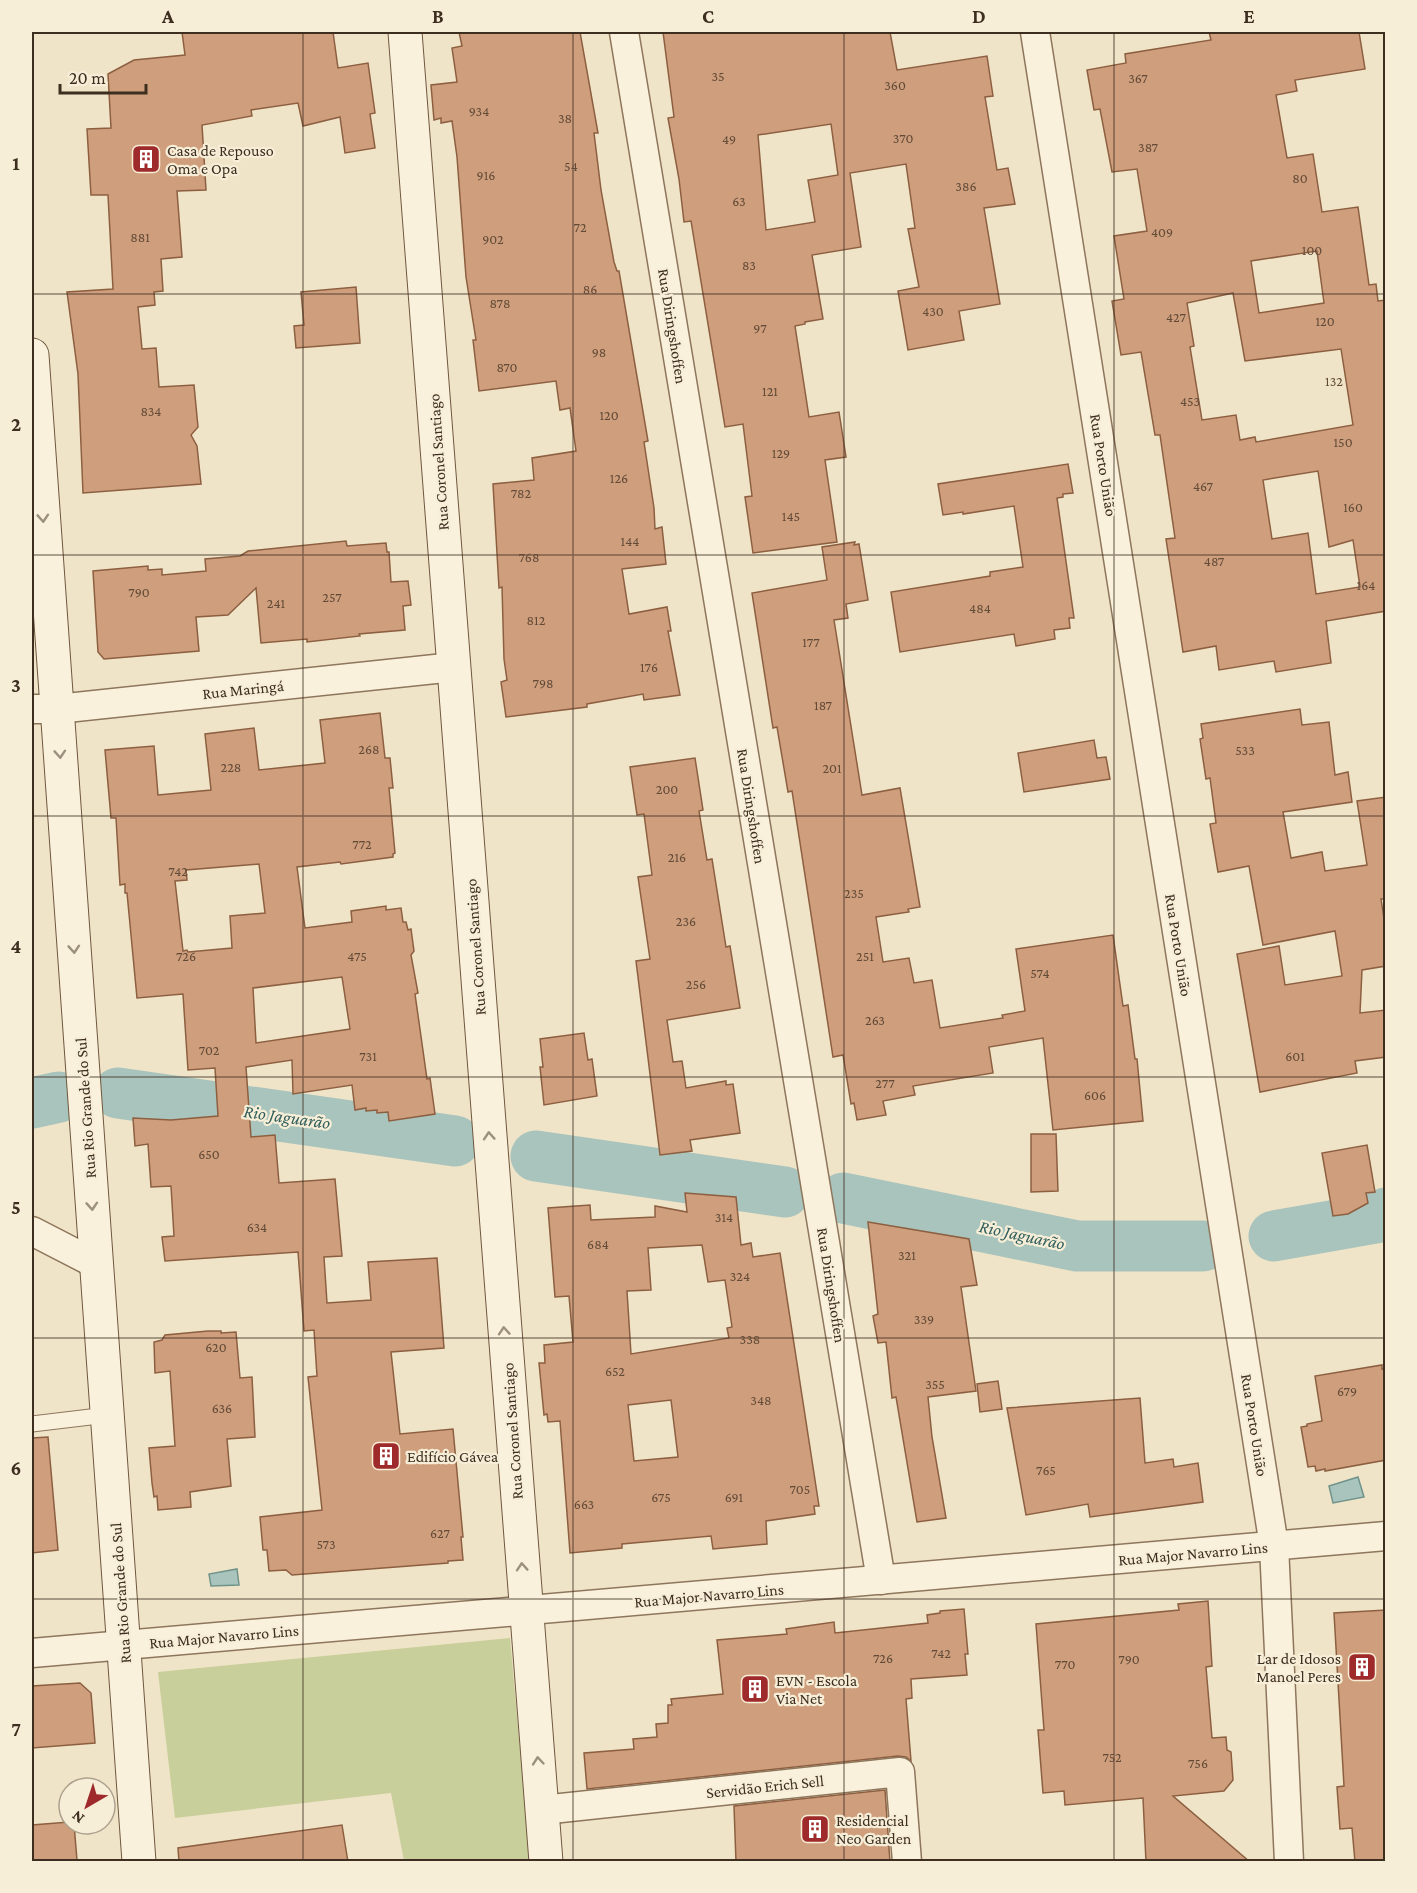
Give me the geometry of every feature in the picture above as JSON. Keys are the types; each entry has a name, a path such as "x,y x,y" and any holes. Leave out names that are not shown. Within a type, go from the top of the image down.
{"main road":[{"name":"Rua Coronel Santiago","path":"405,32 546,1862"},
{"name":"Rua Rio Grande do Sul","path":"32,355 44,709 96,1264 139,1862"}],"street":[{"name":"Rua Diringshoffen","path":"624,32 881,1580"},
{"name":"Rua Porto União","path":"1035,32 1274,1546 1288,1862"},
{"name":"Rua Maringá","path":"44,709 453,667"},
{"path":"32,1231 96,1264"},
{"name":"Rua Major Navarro Lins","path":"32,1653 1386,1536"},
{"name":"Servidão Erich Sell","path":"542,1810 900,1772 907,1862"}],"lane":[{"path":"32,1424 107,1414"}],"green space":[{"path":"510,1638 530,1861 404,1861 391,1793 175,1818 158,1672"}],"water":[{"path":"1358,1477 1364,1497 1333,1503 1329,1486"},
{"path":"237,1569 239,1585 211,1586 209,1574"}],"building":[{"path":"182,32 333,32 338,68 368,63 375,113 370,114 375,148 345,153 340,117 303,126 298,103 251,110 252,116 202,125 206,190 177,191 182,257 161,259 163,291 154,292 155,305 138,307 142,349 156,348 159,387 194,385 198,427 191,435 197,446 201,484 83,493 78,374 67,292 113,289 108,195 91,195 87,129 111,128 108,74 134,60 185,55"},
{"path":"459,32 580,32 598,133 594,133 601,190 614,262 619,271 648,441 644,442 655,529 662,527 666,564 622,569 629,614 667,607 671,631 668,631 680,695 644,700 643,694 587,704 587,707 506,717 501,682 507,680 504,659 502,587 499,588 493,484 534,480 532,458 576,451 570,408 560,410 556,381 479,391 473,340 476,340 466,277 452,121 441,123 441,118 434,120 431,85 457,82 452,48 462,46"},
{"path":"663,32 890,32 897,70 987,56 993,96 985,97 997,170 1008,168 1015,204 984,208 1000,304 959,311 964,340 908,350 898,291 919,287 908,229 915,228 906,164 850,173 861,247 812,255 823,319 795,326 809,417 839,412 846,457 825,460 837,542 753,553 745,497 752,496 743,424 725,427 691,221 684,222 668,118 674,117","holes":["831,124 838,175 808,180 815,222 766,230 758,135"]},
{"path":"1209,32 1359,32 1365,69 1295,80 1297,91 1276,95 1287,158 1313,154 1322,212 1358,207 1369,285 1376,284 1378,301 1386,300 1386,611 1326,621 1331,663 1276,672 1274,661 1219,670 1216,646 1183,652 1166,539 1175,538 1160,435 1155,435 1141,352 1121,355 1112,301 1124,299 1114,236 1147,231 1137,169 1112,172 1100,109 1094,110 1087,70 1126,63 1125,54 1211,40","holes":["1317,251 1324,303 1259,313 1251,261","1233,293 1245,361 1341,349 1353,425 1256,442 1255,437 1240,440 1236,415 1202,420 1190,347 1194,346 1187,303","1318,471 1329,547 1353,540 1360,587 1316,594 1308,533 1272,539 1263,480"]},
{"path":"356,287 360,343 296,348 294,326 304,325 301,292"},
{"path":"1068,464 1073,493 1063,494 1063,497 1057,498 1074,618 1069,618 1070,628 1054,630 1055,639 1016,646 1014,634 900,652 891,592 990,576 990,572 1023,567 1014,506 943,515 938,484"},
{"path":"346,541 347,546 386,543 387,552 389,552 391,582 408,581 411,605 403,606 405,630 307,642 307,639 261,643 256,588 228,615 196,617 199,651 104,659 98,652 93,571 148,566 148,570 162,569 162,575 206,571 205,559 240,556 248,551"},
{"path":"855,542 854,545 859,544 868,600 846,604 848,618 834,620 862,795 900,788 920,907 908,909 909,912 876,917 883,962 909,958 914,983 932,980 940,1028 1003,1018 1002,1015 1025,1011 1016,949 1113,935 1123,1006 1128,1005 1135,1059 1137,1059 1143,1121 1053,1130 1043,1038 989,1047 993,1073 913,1086 915,1095 883,1101 886,1115 857,1120 854,1103 851,1104 843,1055 833,1057 792,791 788,792 777,727 773,728 752,593 827,580 822,547"},
{"path":"1300,709 1302,725 1329,722 1335,775 1348,772 1352,802 1283,812 1291,858 1322,852 1325,871 1367,865 1357,801 1386,797 1386,899 1381,899 1386,931 1386,966 1362,970 1360,1013 1386,1010 1386,1057 1355,1061 1357,1073 1260,1092 1237,954 1279,946 1285,985 1342,976 1335,931 1263,945 1249,866 1218,872 1210,824 1216,823 1210,778 1206,779 1200,739 1203,738 1201,724"},
{"path":"380,713 385,758 390,758 393,788 389,788 395,853 393,857 297,867 305,928 352,922 351,911 386,906 386,910 401,908 403,922 406,922 408,930 411,929 414,951 411,955 418,993 415,994 427,1079 430,1078 435,1114 389,1121 388,1112 366,1111 366,1108 355,1110 352,1085 293,1094 292,1060 246,1067 251,1137 275,1135 279,1183 335,1179 342,1256 324,1257 327,1303 371,1300 368,1262 437,1258 444,1348 391,1352 400,1434 453,1429 463,1560 292,1575 286,1570 269,1571 267,1550 263,1550 260,1517 322,1510 308,1377 317,1376 314,1330 304,1331 298,1252 165,1261 162,1237 174,1236 171,1186 151,1187 148,1144 135,1146 133,1118 171,1120 218,1116 215,1068 188,1070 183,994 137,998 127,893 125,893 125,884 120,885 116,818 111,818 105,750 154,746 158,795 211,790 205,734 254,728 259,770 325,763 320,720","holes":["259,864 265,913 230,916 232,948 183,951 175,881 187,880 186,870","342,977 350,1029 256,1043 253,988"]},
{"path":"1094,740 1097,758 1106,757 1110,779 1024,792 1018,753"},
{"path":"695,758 703,810 699,811 707,860 712,859 726,947 730,946 740,1008 667,1020 673,1062 682,1061 686,1088 726,1081 726,1085 733,1084 740,1133 690,1140 692,1151 660,1155 636,961 650,959 638,877 652,875 644,814 637,815 630,767"},
{"path":"584,1033 588,1060 592,1059 597,1096 544,1105 540,1039"},
{"path":"1031,1134 1056,1134 1058,1191 1031,1192"},
{"path":"1367,1145 1375,1192 1366,1193 1368,1203 1348,1214 1333,1216 1322,1153"},
{"path":"685,1193 736,1197 741,1245 751,1243 753,1257 780,1253 819,1506 814,1506 815,1514 766,1521 767,1544 713,1549 711,1536 622,1544 622,1548 570,1553 560,1421 548,1422 547,1414 544,1415 539,1363 545,1363 544,1345 573,1342 569,1296 555,1297 548,1208 590,1205 591,1220 655,1217 655,1206 687,1212","holes":["702,1245 708,1282 725,1280 732,1327 727,1328 729,1338 631,1354 627,1291 651,1290 648,1248","671,1400 678,1457 634,1461 628,1405"]},
{"path":"868,1222 969,1239 977,1285 961,1287 976,1391 928,1397 932,1437 946,1518 917,1522 896,1397 892,1398 886,1342 878,1343 873,1316 878,1314"},
{"path":"208,1331 236,1332 240,1378 252,1377 255,1437 227,1439 231,1486 190,1492 191,1507 158,1510 157,1496 154,1497 149,1448 175,1446 170,1371 155,1373 154,1342 162,1340 165,1335"},
{"path":"1382,1365 1382,1369 1386,1369 1386,1460 1325,1471 1325,1469 1316,1471 1315,1466 1308,1467 1301,1427 1322,1421 1315,1376"},
{"path":"998,1381 1002,1409 980,1412 977,1384"},
{"path":"1140,1398 1145,1463 1173,1459 1174,1467 1198,1463 1203,1502 1090,1517 1088,1504 1026,1515 1007,1408"},
{"path":"48,1437 58,1550 32,1553 32,1438"},
{"path":"1208,1601 1212,1666 1206,1667 1212,1738 1226,1737 1227,1750 1231,1752 1233,1780 1224,1791 1173,1796 1250,1862 1146,1862 1143,1798 1065,1805 1064,1791 1043,1793 1038,1730 1044,1730 1036,1624 1179,1610 1178,1604"},
{"path":"964,1609 968,1654 965,1654 967,1675 911,1679 912,1698 906,1699 911,1761 906,1757 898,1756 587,1789 584,1753 634,1749 633,1739 657,1737 656,1724 668,1723 668,1705 672,1705 671,1699 723,1694 717,1640 787,1634 786,1629 834,1622 835,1633 928,1623 927,1615 940,1613 940,1611"},
{"path":"1386,1610 1386,1862 1355,1862 1352,1828 1340,1829 1337,1787 1344,1786 1334,1613"},
{"path":"80,1683 91,1693 95,1743 32,1748 32,1686"},
{"name":"Residencial Neo Garden","path":"885,1790 890,1862 736,1862 734,1806"},
{"path":"57,1823 57,1836 75,1836 77,1860 74,1862 32,1862 32,1825"},
{"path":"342,1825 348,1862 179,1862 178,1848"}],"waterway":[{"name":"Rio Jaguarão","path":"118,1093 455,1141"},
{"name":"Rio Jaguarão","path":"32,1103 59,1097"},
{"name":"Rio Jaguarão","path":"536,1156 785,1192"},
{"name":"Rio Jaguarão","path":"843,1198 1077,1246 1203,1246"},
{"name":"Rio Jaguarão","path":"1274,1236 1376,1218 1386,1213"}],"place":[{"name":"Casa de Repouso Oma e Opa","path":"146,159"},
{"name":"Edifício Gávea","path":"386,1456"},
{"name":"Lar de Idosos Manoel Peres","path":"1362,1667"},
{"name":"EVN - Escola Via Net","path":"755,1689"},
{"name":"Residencial Neo Garden","path":"815,1829"}]}
